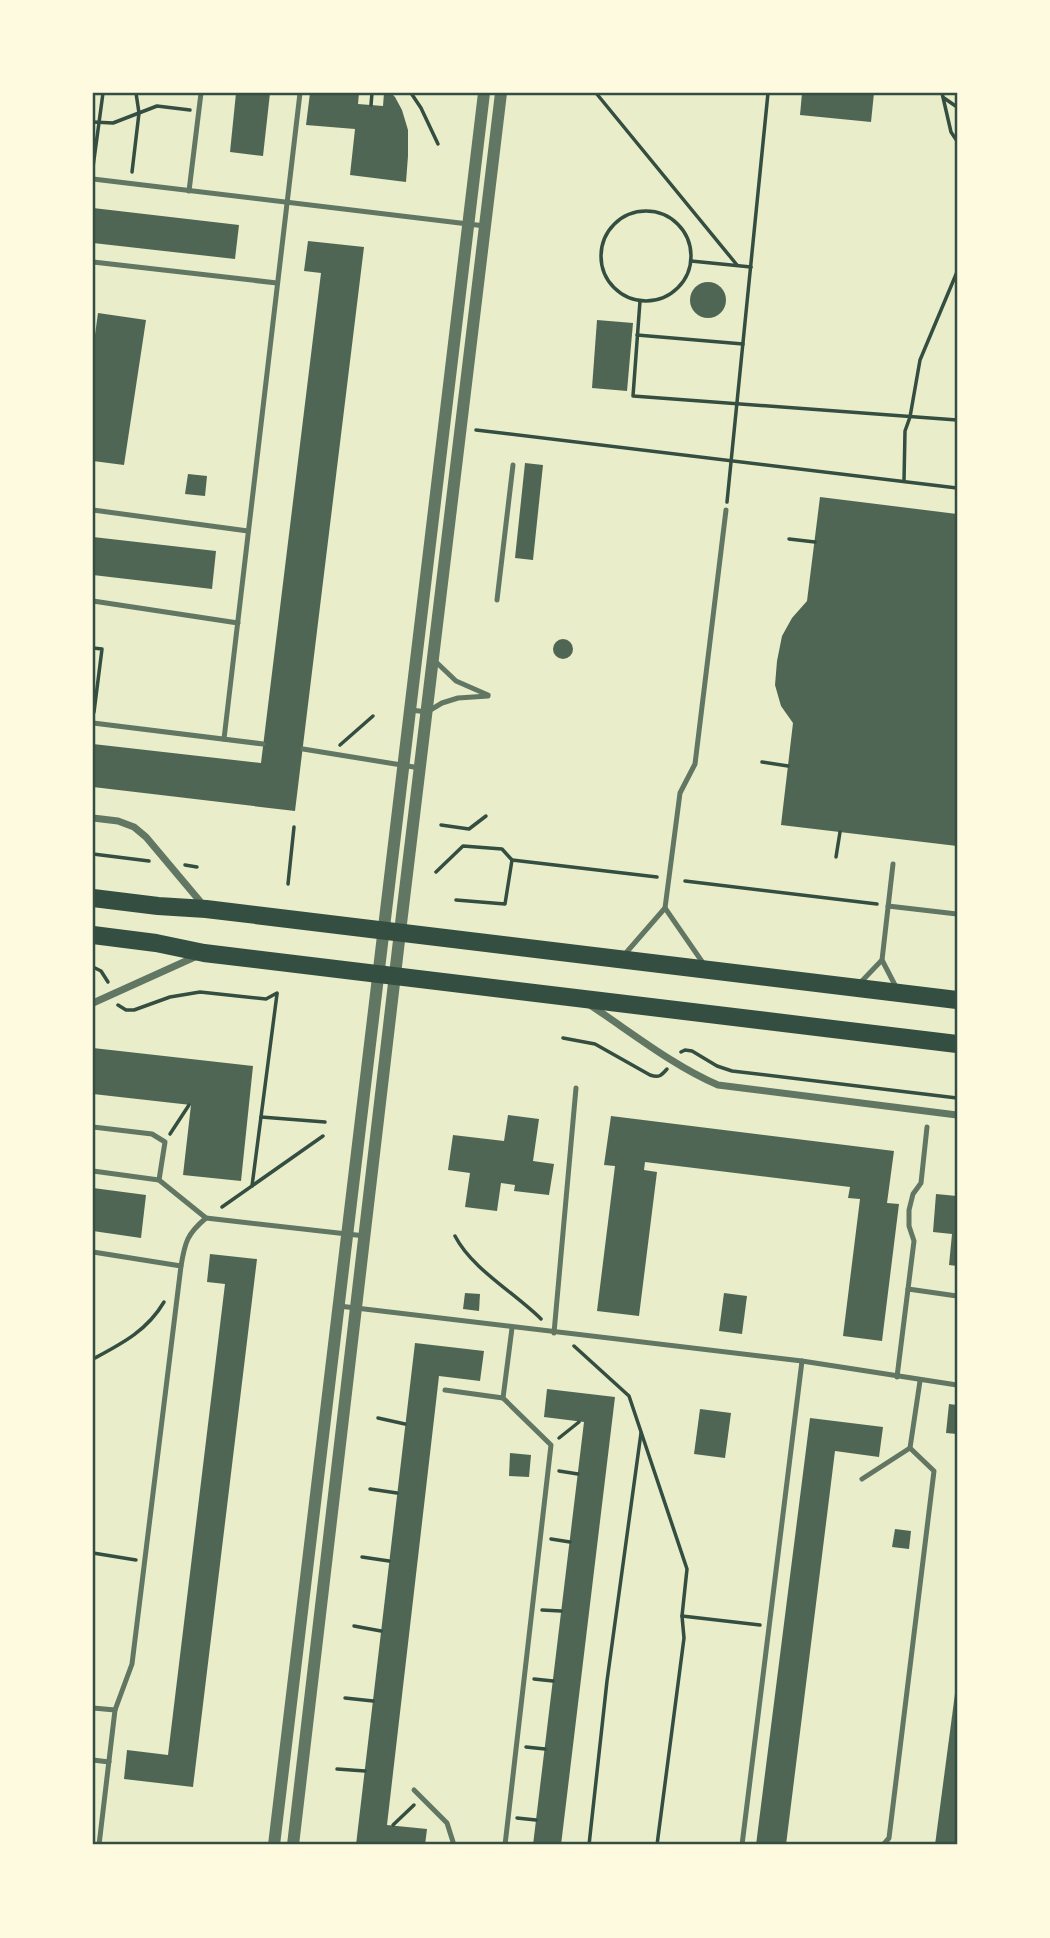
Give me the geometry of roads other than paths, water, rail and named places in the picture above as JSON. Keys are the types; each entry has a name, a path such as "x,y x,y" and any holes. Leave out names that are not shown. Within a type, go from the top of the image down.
{"main road":[{"path":"93,898 206,909 957,1000"},
{"path":"93,935 156,943 204,953 957,1044"}],"street":[{"path":"293,1845 365,1236 410,710 484,93"},
{"path":"392,931 420,768 501,93"},
{"path":"93,818 118,821 134,827 146,837 206,909"},
{"path":"93,1003 204,953"},
{"path":"274,1845 347,1234 388,975"},
{"path":"581,999 703,1079 718,1085 957,1115"}],"lane":[{"path":"189,191 201,93"},
{"path":"224,739 300,93"},
{"path":"93,179 485,226"},
{"path":"93,262 277,283"},
{"path":"443,441 460,443"},
{"path":"496,600 513,465"},
{"path":"93,510 248,531"},
{"path":"620,959 665,908 680,793 695,764 726,510"},
{"path":"93,601 238,623"},
{"path":"410,710 427,712 458,698 488,696 456,681 433,659"},
{"path":"93,722 263,744"},
{"path":"303,749 420,768"},
{"path":"893,864 882,960 899,993"},
{"path":"888,906 957,914"},
{"path":"665,908 707,970"},
{"path":"855,988 882,960"},
{"path":"554,1333 576,1088"},
{"path":"93,1127 152,1134 165,1142 159,1180"},
{"path":"897,1377 914,1241 909,1226 909,1210 913,1194 921,1183 927,1128"},
{"path":"93,1171 159,1180 206,1218 365,1236"},
{"path":"99,1845 115,1710 132,1664 184,1244 193,1229 206,1218"},
{"path":"93,1252 181,1266"},
{"path":"908,1289 957,1296"},
{"path":"339,1306 802,1361 957,1385"},
{"path":"503,1398 512,1328"},
{"path":"742,1845 802,1361"},
{"path":"862,1479 910,1448 920,1381"},
{"path":"445,1390 503,1398 551,1445 505,1845"},
{"path":"883,1845 888,1838 934,1471 910,1448"},
{"path":"93,1708 115,1710"},
{"path":"93,1760 109,1762"},
{"path":"414,1790 447,1823 454,1845"}]}
